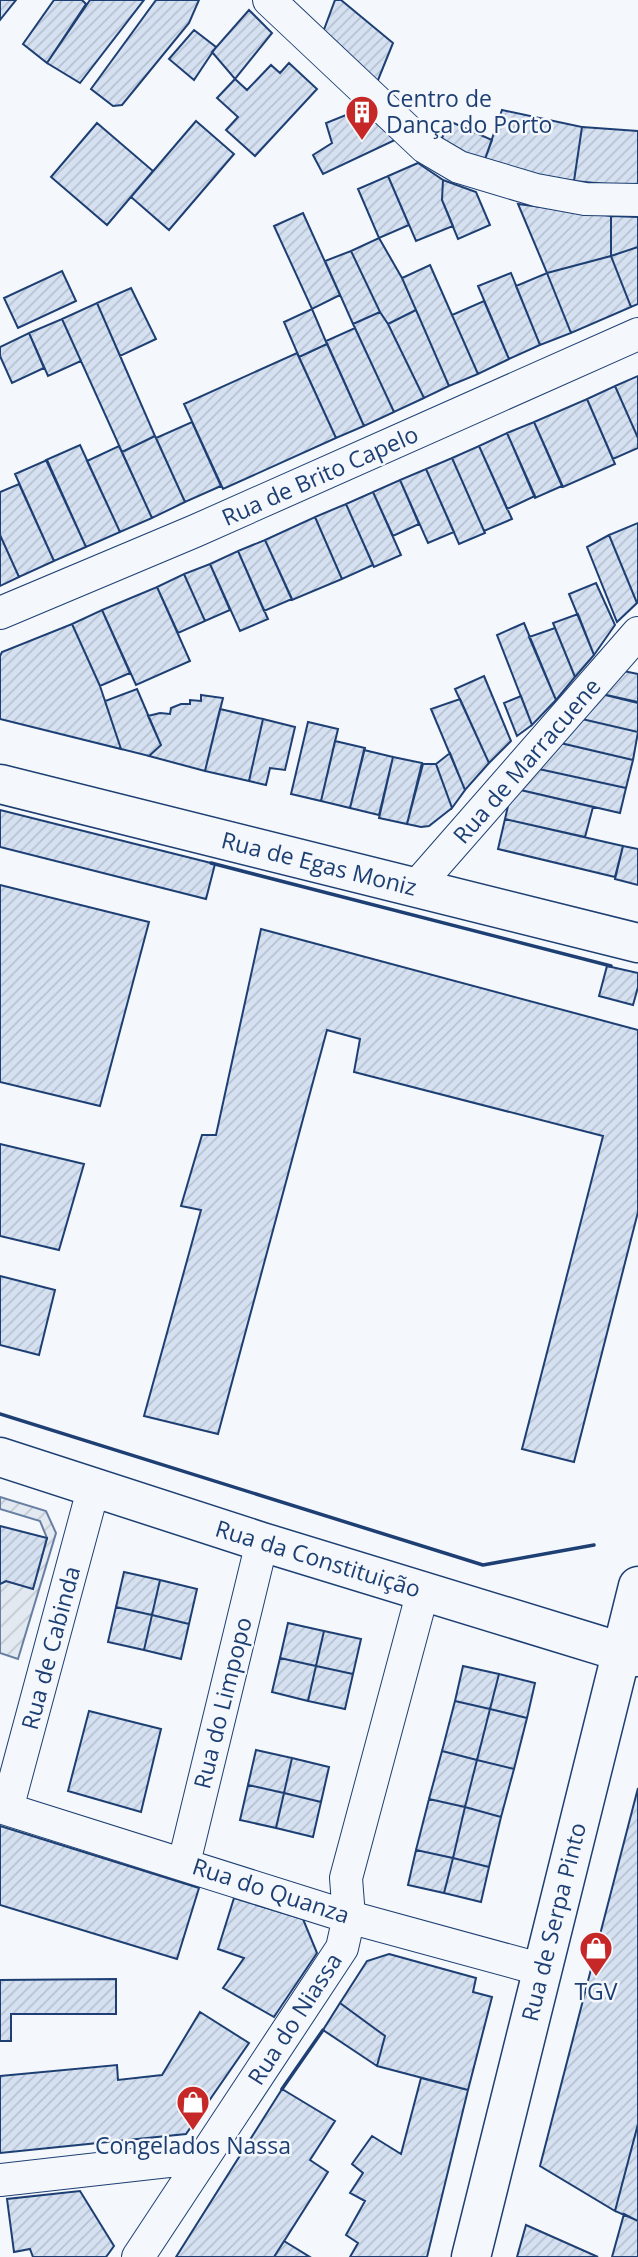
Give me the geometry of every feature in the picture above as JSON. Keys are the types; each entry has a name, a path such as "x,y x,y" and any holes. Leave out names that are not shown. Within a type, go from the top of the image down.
{"main road":[{"name":"Rua de Egas Moniz","path":"0,784 638,943"},
{"name":"Rua da Constituição","path":"0,1457 262,1542 630,1654"},
{"name":"Rua de Serpa Pinto","path":"471,2257 542,1970 630,1654 638,1586"}],"street":[{"path":"269,0 425,147 459,167 536,190 585,199 638,200"},
{"name":"Rua de Brito Capelo","path":"0,613 195,531 638,334"},
{"name":"Rua de Marracuene","path":"415,888 638,633"},
{"name":"Rua de Cabinda","path":"3,1808 94,1486"},
{"name":"Rua do Limpopo","path":"184,1863 262,1542"},
{"name":"Rua do Niassa","path":"138,2257 342,1948 349,1917 346,1878 423,1591"},
{"name":"Rua do Quanza","path":"3,1808 349,1917 542,1970"},
{"path":"0,2180 204,2157"}],"shaded area":[{"path":"0,1497 46,1511 56,1533 18,1659 0,1653 0,1584 6,1581 33,1588 47,1538 40,1521 0,1509"}],"building":[{"path":"0,0 16,0 0,20"},
{"path":"54,0 82,0 86,4 47,63 23,44"},
{"path":"90,0 144,0 80,83 47,63"},
{"path":"156,0 199,0 189,23 122,105 113,106 91,89"},
{"path":"335,0 341,0 393,43 376,85 322,35"},
{"path":"249,10 272,33 235,79 212,52"},
{"path":"194,30 216,47 194,80 169,59"},
{"path":"289,63 317,89 255,156 226,130 238,117 217,98 235,79 247,90 271,65 280,73"},
{"name":"Centro de Dança do Porto","path":"361,109 395,140 323,174 313,155 332,143 326,123"},
{"path":"502,110 582,127 574,181 525,174 484,162"},
{"path":"196,121 234,154 169,230 131,197"},
{"path":"449,121 492,140 484,162 440,143"},
{"path":"97,123 153,171 107,225 51,177"},
{"path":"582,127 638,131 638,187 574,181"},
{"path":"418,163 443,180 442,200 453,226 416,241 388,176"},
{"path":"388,176 409,225 379,238 358,189"},
{"path":"443,180 476,192 490,225 458,239 442,200"},
{"path":"518,204 611,216 611,256 547,273"},
{"path":"303,213 340,295 312,309 274,226"},
{"path":"611,216 638,217 638,247 611,256"},
{"path":"379,238 402,278 416,310 388,324 351,251"},
{"path":"638,247 638,304 631,307 611,256"},
{"path":"351,251 380,312 353,324 325,261"},
{"path":"611,256 631,307 571,333 547,273"},
{"path":"430,265 478,374 449,386 402,278"},
{"path":"62,271 76,301 18,328 4,298"},
{"path":"511,273 540,345 509,359 478,286"},
{"path":"547,273 571,333 540,345 516,286"},
{"path":"131,288 156,339 120,356 97,303"},
{"path":"484,301 509,359 478,374 452,315"},
{"path":"97,303 155,436 122,452 62,319"},
{"path":"312,309 327,344 299,357 284,322"},
{"path":"416,310 449,386 424,398 388,324"},
{"path":"380,312 424,398 394,412 353,324"},
{"path":"62,319 81,361 48,376 29,333"},
{"path":"355,328 394,412 364,426 326,341"},
{"path":"29,333 44,368 12,383 0,356 0,347"},
{"path":"327,344 364,426 336,438 299,357"},
{"path":"297,353 336,438 223,489 184,404"},
{"path":"638,376 638,438 615,386"},
{"path":"615,386 638,438 638,448 613,459 587,399"},
{"path":"587,399 615,464 563,487 534,422"},
{"path":"192,422 221,486 185,502 156,438"},
{"path":"534,422 562,486 535,498 507,433"},
{"path":"507,433 535,496 507,509 479,446"},
{"path":"155,436 185,502 152,518 122,452"},
{"path":"80,445 120,532 86,547 46,460"},
{"path":"119,446 152,518 120,532 87,461"},
{"path":"479,446 512,519 484,531 452,458"},
{"path":"452,458 485,533 459,544 426,469"},
{"path":"47,460 86,547 54,561 15,474"},
{"path":"426,469 454,532 428,543 400,480"},
{"path":"400,480 419,524 393,536 373,492"},
{"path":"19,484 54,561 19,577 0,535 0,492"},
{"path":"373,492 401,555 374,567 346,504"},
{"path":"346,504 373,565 342,579 315,517"},
{"path":"315,517 342,579 292,600 265,540"},
{"path":"638,523 638,602 637,603 609,535"},
{"path":"0,535 19,577 0,586"},
{"path":"609,535 637,603 617,622 587,547"},
{"path":"265,540 292,599 264,611 238,551"},
{"path":"238,551 268,619 240,631 210,564"},
{"path":"210,564 230,610 205,621 184,574"},
{"path":"184,574 205,621 178,633 157,587"},
{"path":"596,583 615,625 594,655 569,594"},
{"path":"157,587 190,661 136,685 102,610"},
{"path":"102,610 130,673 100,686 72,624"},
{"path":"578,614 594,655 575,677 553,623"},
{"path":"524,623 556,700 532,725 497,635"},
{"path":"72,624 100,686 121,749 0,719 2,652"},
{"path":"555,628 575,677 556,700 529,637"},
{"path":"614,669 638,674 638,702 593,692"},
{"path":"484,676 511,741 489,763 455,689"},
{"path":"137,689 161,745 149,756 121,749 105,701"},
{"path":"593,692 638,703 638,732 569,716"},
{"path":"201,695 223,698 205,771 149,756 161,745 148,716 170,714 171,708 190,704 190,700 201,701"},
{"path":"521,696 532,725 517,736 504,703"},
{"path":"460,699 489,763 465,790 431,709"},
{"path":"220,709 263,719 249,781 205,771"},
{"path":"569,716 638,732 633,760 552,741"},
{"path":"263,719 295,727 285,770 270,768 266,785 249,781"},
{"path":"308,722 338,729 321,801 291,794"},
{"path":"335,741 365,748 350,808 321,801"},
{"path":"552,741 633,760 626,788 525,766"},
{"path":"364,750 393,757 379,815 350,808"},
{"path":"450,753 465,790 452,808 436,764"},
{"path":"393,757 422,763 407,824 379,818"},
{"path":"423,764 436,764 452,808 429,826 421,827 407,824"},
{"path":"525,766 626,788 620,813 512,788"},
{"path":"512,788 593,807 585,837 505,819"},
{"path":"0,810 215,864 206,899 0,847"},
{"path":"505,819 623,846 615,877 498,849"},
{"path":"623,846 638,849 638,885 615,879"},
{"path":"0,885 149,922 100,1106 0,1082"},
{"path":"261,929 638,1030 638,1212 574,1462 522,1449 603,1136 354,1072 360,1039 327,1030 218,1434 144,1416 201,1210 181,1206 202,1135 216,1135"},
{"path":"607,966 638,973 638,987 633,1005 599,996"},
{"path":"0,1144 84,1164 59,1250 0,1236"},
{"path":"0,1276 55,1290 39,1355 0,1345"},
{"path":"0,1526 47,1538 33,1589 6,1581 0,1584"},
{"path":"124,1572 160,1580 152,1615 116,1607"},
{"path":"160,1580 197,1589 189,1624 152,1615"},
{"path":"116,1607 152,1615 144,1650 108,1642"},
{"path":"152,1615 189,1624 181,1659 144,1650"},
{"path":"288,1623 324,1631 316,1666 280,1658"},
{"path":"324,1631 361,1639 353,1674 316,1666"},
{"path":"280,1658 316,1666 308,1701 272,1692"},
{"path":"316,1666 353,1674 345,1709 308,1701"},
{"path":"463,1666 499,1674 490,1709 455,1701"},
{"path":"499,1674 535,1683 527,1718 490,1709"},
{"path":"455,1701 490,1709 477,1760 442,1751"},
{"path":"490,1709 527,1718 514,1769 477,1760"},
{"path":"89,1711 161,1729 141,1812 68,1791"},
{"path":"256,1750 292,1758 284,1793 248,1785"},
{"path":"442,1751 477,1760 465,1807 429,1799"},
{"path":"292,1758 329,1767 321,1802 284,1793"},
{"path":"477,1760 514,1769 501,1817 465,1807"},
{"path":"248,1785 284,1793 276,1828 240,1820"},
{"path":"638,1788 638,2124 615,2211 540,2166"},
{"path":"284,1793 321,1802 313,1837 276,1828"},
{"path":"429,1799 465,1807 453,1858 416,1850"},
{"path":"465,1807 501,1817 489,1867 453,1858"},
{"path":"0,1826 199,1888 177,1959 0,1905"},
{"path":"416,1850 453,1858 444,1893 408,1885"},
{"path":"453,1858 489,1867 481,1902 444,1893"},
{"path":"234,1898 303,1919 317,1953 274,2017 223,1988 244,1958 218,1949"},
{"path":"389,1954 476,1978 473,1992 492,1997 468,2090 377,2066 385,2036 340,2003 367,1961"},
{"path":"116,1979 116,2014 11,2014 11,2041 0,2041 0,1980"},
{"path":"340,2003 385,2036 377,2066 323,2030"},
{"path":"200,2012 249,2043 186,2134 0,2153 0,2076 117,2065 118,2080 162,2075"},
{"path":"421,2078 468,2090 427,2257 350,2257 358,2243 346,2235 365,2201 350,2193 363,2173 352,2164 372,2136 401,2154"},
{"path":"282,2089 335,2121 310,2160 328,2172 274,2257 176,2257"},
{"path":"638,2124 638,2221 615,2211"},
{"path":"80,2191 114,2246 106,2257 33,2257 30,2249 14,2252 7,2199"},
{"path":"624,2214 638,2221 638,2257 612,2257"},
{"path":"526,2225 598,2257 517,2257"},
{"path":"284,2241 310,2257 274,2257"}],"wall":[{"path":"211,863 611,966"},
{"path":"0,1414 483,1565 594,1545"},
{"path":"282,2089 323,2030"}],"place":[{"name":"Centro de Dança do Porto","path":"362,142"},
{"name":"TGV","path":"596,1978"},
{"name":"Congelados Nassa","path":"193,2132"}]}
